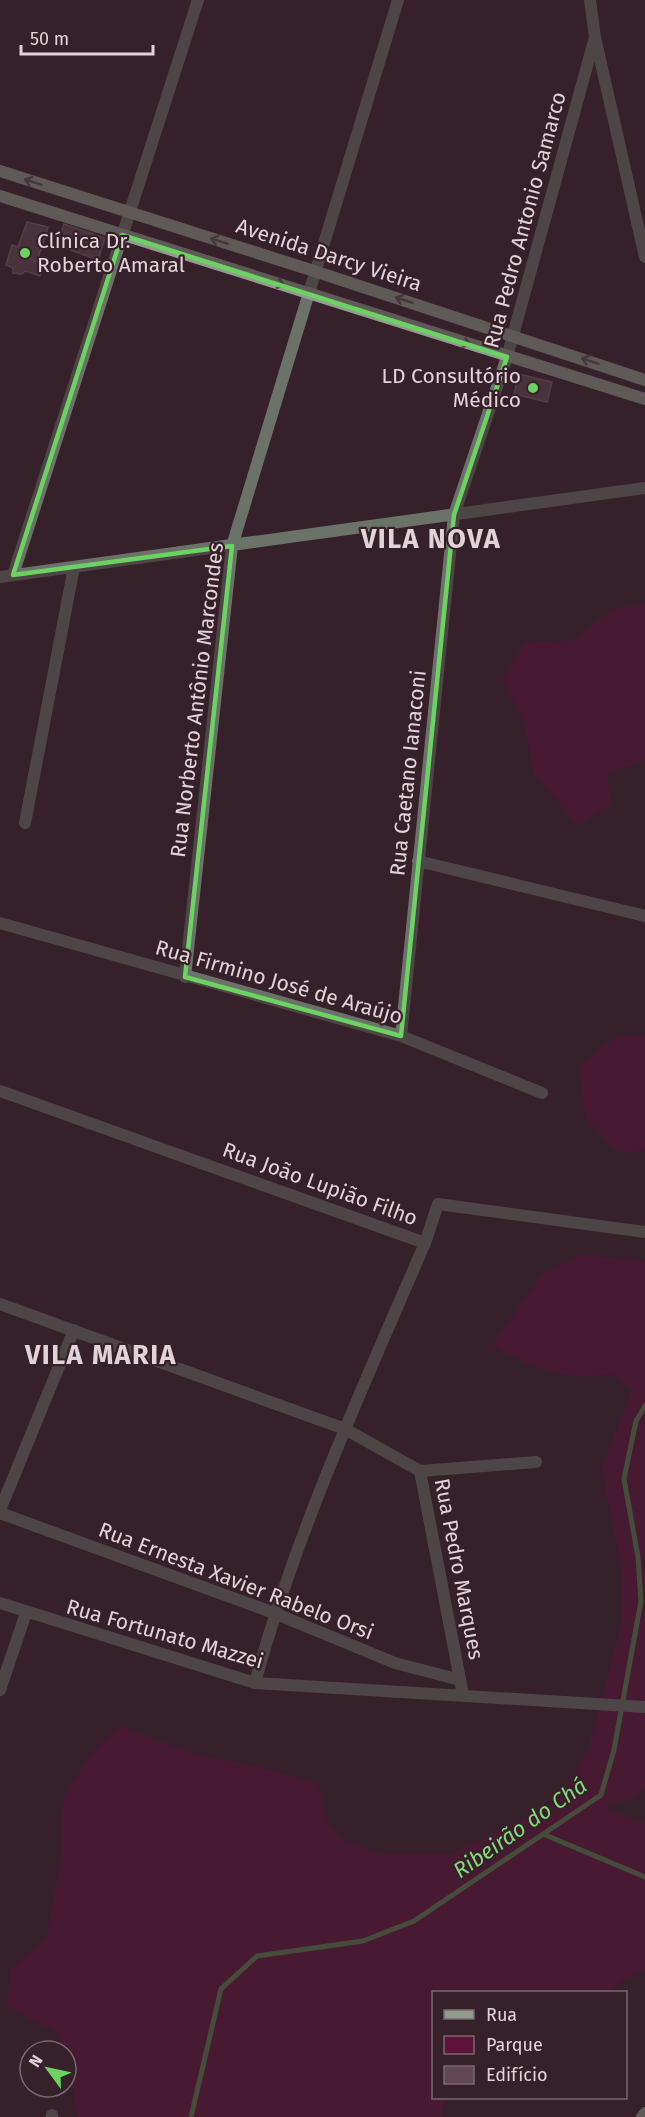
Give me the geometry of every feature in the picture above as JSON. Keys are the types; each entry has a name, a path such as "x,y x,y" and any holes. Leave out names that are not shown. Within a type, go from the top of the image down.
{"main road":[{"name":"Avenida Darcy Vieira","path":"0,171 513,335 645,380"},
{"name":"Avenida Darcy Vieira","path":"0,196 645,399"},
{"path":"642,2117 645,2113"}],"street":[{"path":"198,0 130,212 6,576 645,488"},
{"name":"Rua Norberto Antônio Marcondes","path":"185,977 232,546 307,293 398,0"},
{"path":"590,0 595,37 645,257"},
{"name":"Rua Pedro Antonio Samarco","path":"454,515 507,357 595,37"},
{"name":"Rua Caetano Ianaconi","path":"401,1036 454,515"},
{"path":"25,824 74,567"},
{"path":"418,861 645,916"},
{"name":"Rua Firmino José de Araújo","path":"0,923 401,1036 542,1094"},
{"name":"Rua João Lupião Filho","path":"0,1091 425,1243 438,1204 645,1232"},
{"path":"255,1683 274,1613 345,1430 425,1243"},
{"name":"Rua Pedro Marques","path":"0,1304 345,1430 420,1471 463,1695"},
{"path":"0,1511 74,1330"},
{"path":"420,1471 536,1462"},
{"name":"Rua Ernesta Xavier Rabelo Orsi","path":"0,1511 274,1613 395,1663 460,1680"},
{"name":"Rua Fortunato Mazzei","path":"0,1603 255,1683 645,1707"},
{"path":"0,1690 26,1613"}],"highlighted area":[{"path":"122,235 507,357 454,515 401,1036 185,977 232,546 13,575"}],"green space":[{"path":"645,603 645,760 607,773 611,804 578,825 534,773 524,722 503,680 524,643 575,640 612,610"},
{"path":"645,1035 645,1151 618,1152 585,1117 579,1067 617,1036"},
{"path":"581,1255 645,1261 645,1788 637,1797 603,1808 645,1823 645,1970 625,1979 611,1991 432,1991 432,2099 445,2099 441,2117 77,2117 74,2099 78,2099 78,2039 60,2039 58,2033 8,2007 9,1970 46,1939 62,1854 63,1798 92,1752 122,1726 193,1754 260,1767 318,1784 328,1823 338,1838 382,1854 452,1854 558,1801 588,1750 621,1627 622,1572 602,1468 632,1390 612,1374 576,1376 549,1372 492,1345 543,1274"}],"building":[{"name":"Clínica Dr. Roberto Amaral","path":"27,222 48,227 37,262 45,265 40,276 25,271 22,274 13,273 13,268 6,265 12,245 18,247"},
{"path":"64,224 105,238 98,260 57,245"},
{"name":"LD Consultório Médico","path":"519,374 552,382 547,402 514,394"}],"waterway":[{"name":"Ribeirão do Chá","path":"191,2117 221,1989 257,1956 363,1941 414,1921 601,1795 614,1750 641,1601 638,1557 624,1479 636,1421 645,1406"},
{"path":"543,1834 645,1877"}],"place":[{"name":"Clínica Dr. Roberto Amaral","path":"25,253"},
{"name":"LD Consultório Médico","path":"533,388"}],"district":[{"name":"VILA NOVA","path":"431,539"},
{"name":"VILA MARIA","path":"101,1355"}]}
